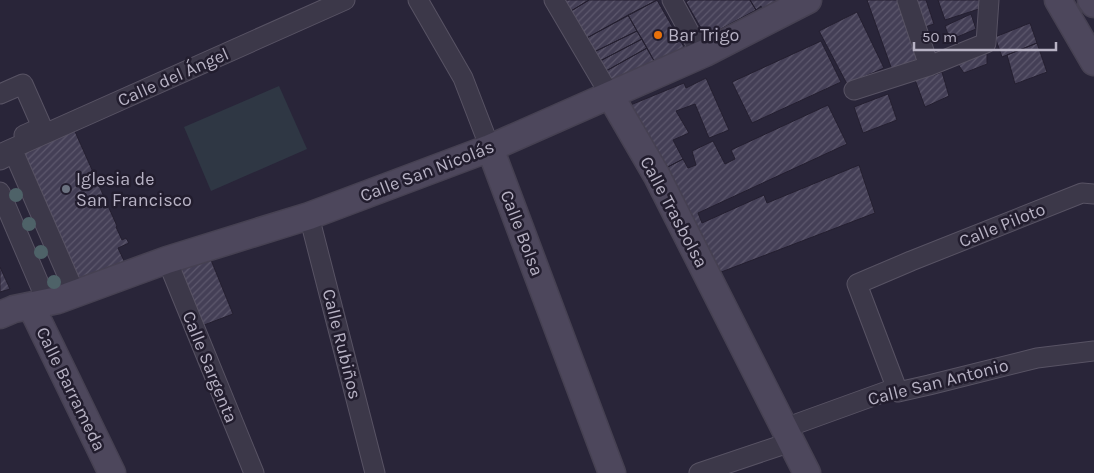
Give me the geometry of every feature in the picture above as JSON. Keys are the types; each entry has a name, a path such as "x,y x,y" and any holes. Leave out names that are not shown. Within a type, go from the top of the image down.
{"street":[{"name":"Calle del Ángel","path":"0,154 345,0"},
{"name":"Calle Bolsa","path":"418,0 463,78 612,473"},
{"name":"Calle Trasbolsa","path":"554,0 656,176 807,473"},
{"path":"672,0 697,46 705,53"},
{"name":"Calle San Nicolás","path":"0,315 14,309 58,300 167,260 309,216 490,148 705,53 808,0"},
{"path":"907,0 929,66"},
{"path":"854,90 929,66 986,43 989,0"},
{"path":"1058,0 1094,62"},
{"path":"1092,0 1094,4"},
{"path":"0,94 23,84 42,127 0,146"},
{"path":"0,160 14,153 72,286 54,294 41,288 0,192"},
{"name":"Calle Piloto","path":"898,392 857,284 1082,193 1094,194"},
{"name":"Calle Rubiños","path":"309,216 376,473"},
{"path":"0,218 29,287 30,306"},
{"name":"Calle Sargenta","path":"167,260 254,473"},
{"name":"Calle Barrameda","path":"30,306 112,473"},
{"name":"Calle San Antonio","path":"699,473 890,390 898,392 1037,358 1094,351"}],"shaded area":[{"path":"279,86 307,149 211,191 184,127"}],"building":[{"path":"565,0 589,0 571,11"},
{"path":"589,0 657,0 585,39 571,11"},
{"name":"Bar Trigo","path":"657,0 688,54 658,68 628,15"},
{"path":"689,0 750,0 756,10 706,37 686,2"},
{"path":"750,0 790,0 770,11 767,6 762,9 761,6 756,10"},
{"path":"867,0 901,0 922,57 892,70"},
{"path":"913,0 926,0 934,24 922,28"},
{"path":"938,0 983,0 985,7 945,20"},
{"path":"857,12 884,68 847,84 819,31"},
{"path":"971,14 976,29 950,40 945,26"},
{"path":"628,15 637,31 594,52 585,39"},
{"path":"1030,23 1037,43 1002,57 995,37"},
{"path":"637,31 642,39 600,61 594,52"},
{"path":"642,39 647,48 606,71 600,61"},
{"path":"821,41 841,82 752,123 732,82"},
{"path":"1037,43 1047,72 1015,84 1007,55"},
{"path":"647,48 658,68 613,86 606,71"},
{"path":"987,49 987,64 964,73 955,60"},
{"path":"932,70 934,75 942,72 949,96 925,107 914,77"},
{"path":"706,78 729,130 709,138 695,104 676,111 689,133 673,140 683,159 662,170 628,106 684,83 686,88"},
{"path":"888,94 897,120 863,133 854,107"},
{"path":"828,105 847,144 698,213 702,223 764,195 767,203 859,165 875,213 716,274 662,170 683,159 688,168 696,165 692,151 713,141 725,164 735,159 731,150"},
{"name":"Iglesia de San Francisco","path":"73,127 122,240 126,238 129,243 118,248 126,265 76,286 15,152"},
{"path":"209,255 233,314 204,325 177,267"},
{"path":"0,267 10,289 0,292"}],"place":[{"name":"Bar Trigo","path":"658,35"},
{"name":"Iglesia de San Francisco","path":"66,189"}]}
